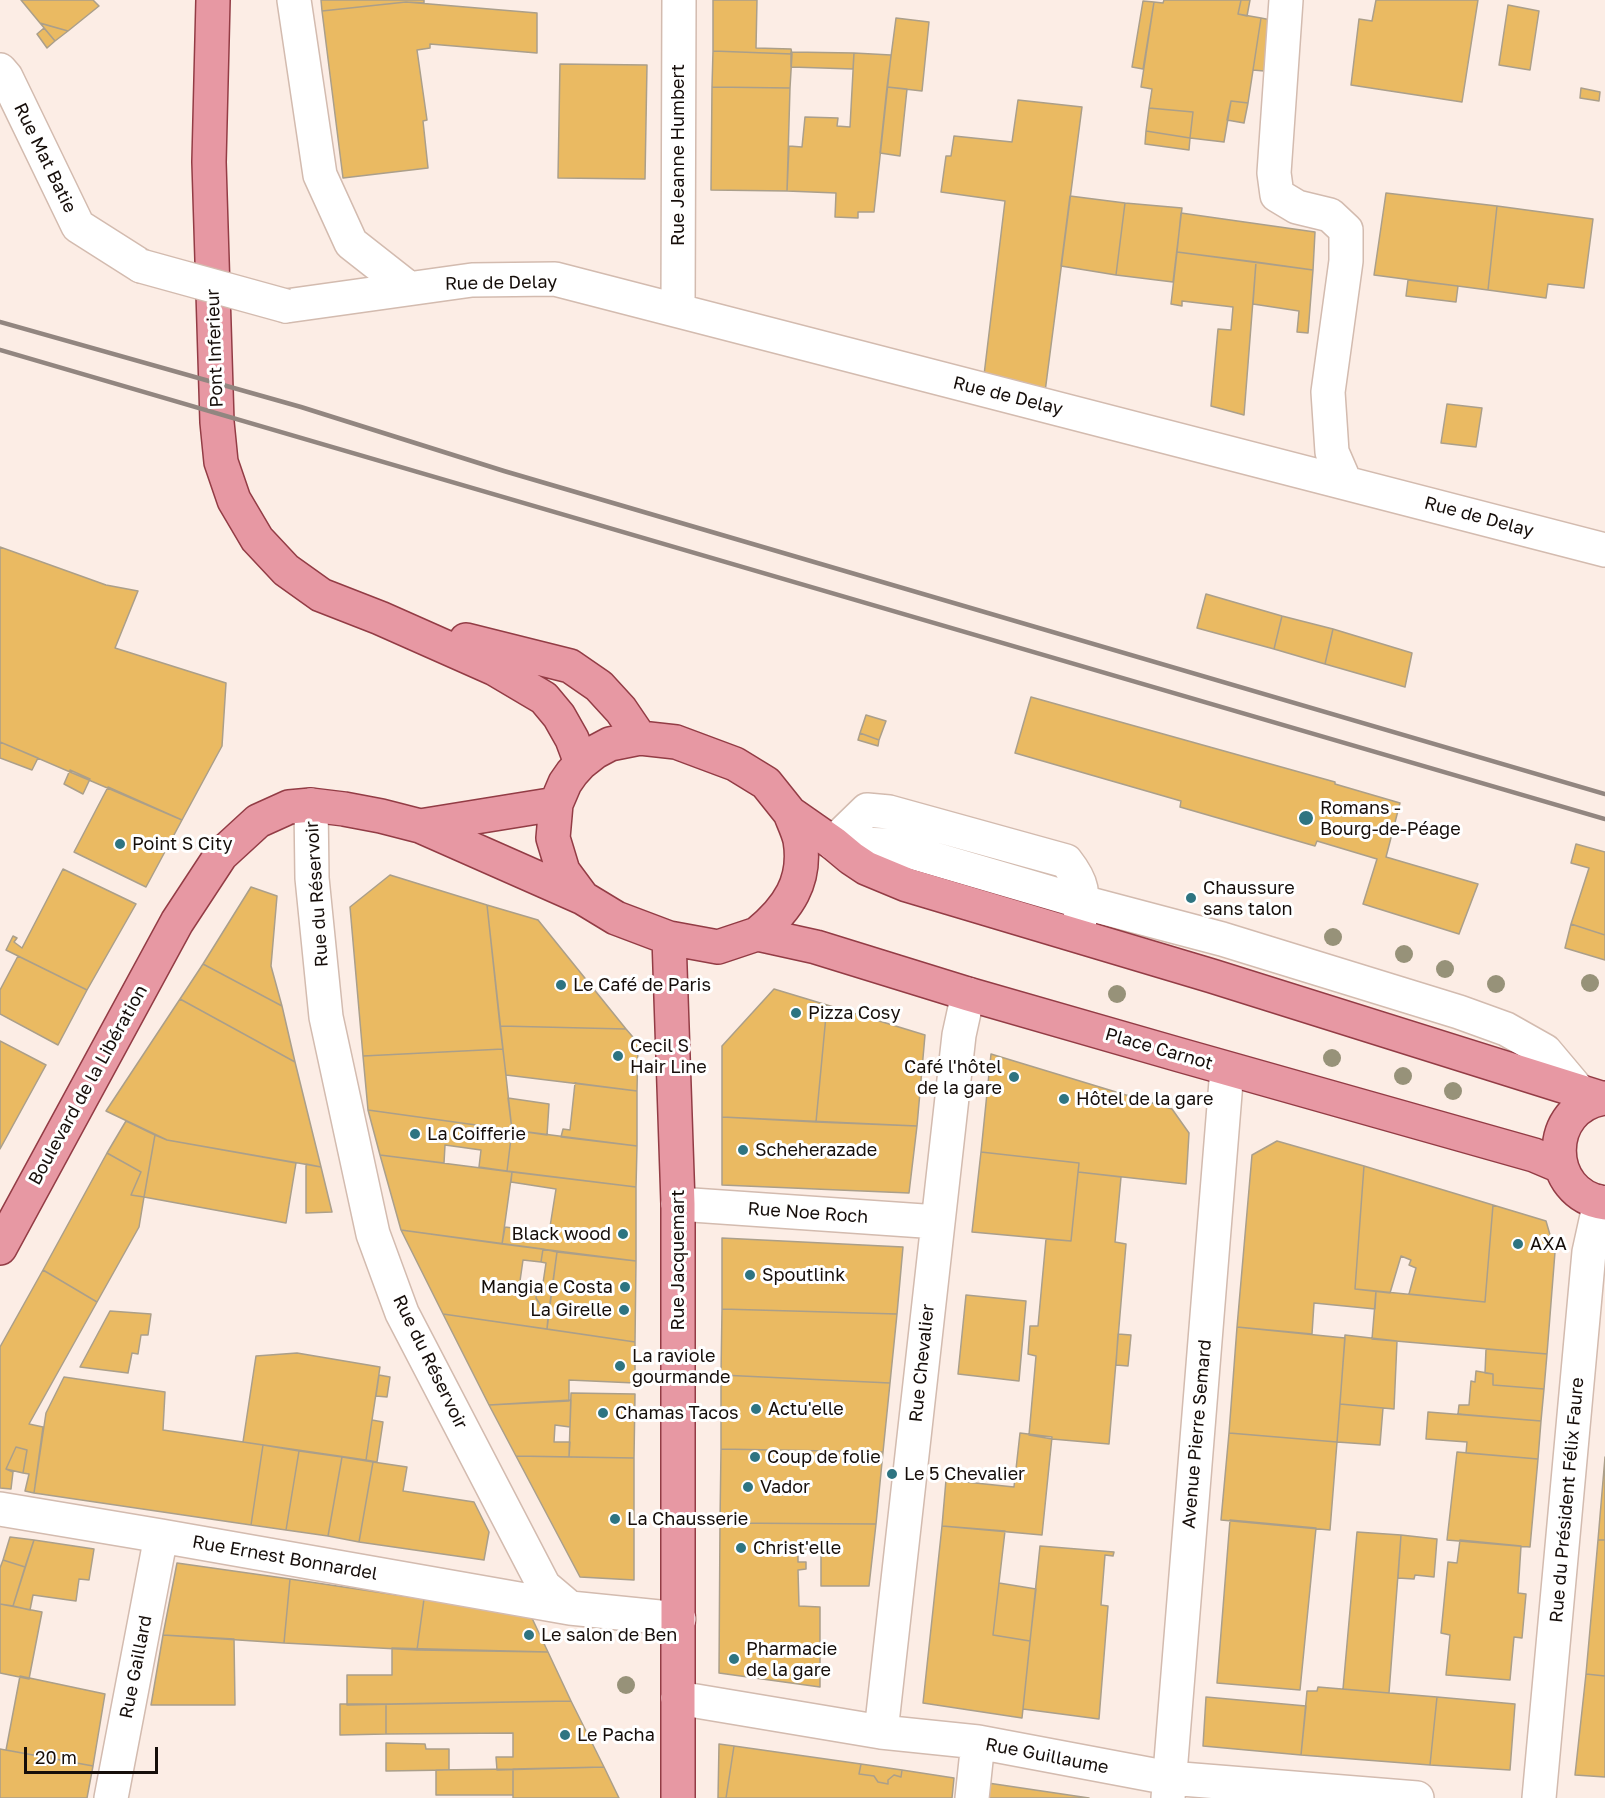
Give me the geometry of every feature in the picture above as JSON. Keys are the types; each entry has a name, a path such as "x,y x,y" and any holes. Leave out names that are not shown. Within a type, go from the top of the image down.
{"main road":[{"name":"Pont Inferieur","path":"213,0 209,162 214,360 221,462 234,500 257,539 286,570 321,595 380,618 495,669 544,698 559,716 572,739 581,763"},
{"name":"Pont Inferieur","path":"380,618 570,666 600,687 621,710 640,738"},
{"name":"Place Carnot","path":"790,813 800,839 801,863 798,881 790,900 777,918 757,934 718,947 669,938 616,918 583,898 563,871 553,838 556,804 565,783 581,763 595,752 610,744 640,738 676,742 735,764 766,783 790,813 866,868 907,885 1594,1095"},
{"path":"420,826 494,816 556,804"},
{"name":"Boulevard de la Libération","path":"0,1248 177,922 221,855 258,821 289,807 311,805 344,809 420,826"},
{"path":"420,826 583,898"},
{"name":"Place Carnot","path":"757,934 816,946 968,994 1534,1155 1560,1166"},
{"name":"Rue Jacquemart","path":"669,938 678,1204 678,1798"},
{"path":"1594,1095 1566,1123 1560,1136 1558,1151 1560,1166 1569,1182 1583,1195 1603,1203"}],"street":[{"path":"294,0 320,175 351,243 407,288"},
{"name":"Rue Jeanne Humbert","path":"678,310 679,0"},
{"path":"1286,0 1274,173 1277,195 1297,207 1330,215 1346,230 1346,261 1328,392 1332,452 1345,482"},
{"name":"Rue Mat Batie","path":"0,70 6,77 78,226 141,266 286,306 407,288"},
{"name":"Rue de Delay","path":"407,288 472,280 555,279 1605,550"},
{"name":"Rue du Réservoir","path":"311,805 312,878 326,1017 374,1234 402,1313 544,1587 570,1608"},
{"path":"833,843 867,810 889,812 1066,861 1079,879 1082,902 1079,936"},
{"path":"1082,902 1222,939 1459,1012 1506,1029 1545,1051 1594,1095"},
{"name":"Rue Chevalier","path":"881,1732 958,1035 968,994"},
{"name":"Avenue Pierre Semard","path":"1168,1788 1227,1069"},
{"name":"Rue du Président Félix Faure","path":"1539,1798 1589,1252 1603,1203"},
{"name":"Rue Noe Roch","path":"678,1204 938,1222"},
{"name":"Rue Ernest Bonnardel","path":"0,1509 570,1608"},
{"name":"Rue Gaillard","path":"111,1798 161,1536"},
{"path":"570,1608 679,1619"},
{"name":"Rue Guillaume","path":"678,1698 881,1732 978,1742 1168,1788 1417,1798"},
{"path":"972,1798 978,1742"}],"building":[{"path":"21,0 93,0 99,6 68,31 40,23"},
{"path":"321,0 424,0 424,3 406,2 322,11"},
{"path":"713,0 757,0 756,48 791,49 792,54 713,51"},
{"path":"1164,0 1241,0 1238,14 1261,18 1248,103 1231,101 1224,142 1190,138 1193,112 1149,108 1152,89 1141,87 1154,2 1163,3"},
{"path":"1241,0 1250,0 1247,16 1238,14"},
{"path":"1376,0 1478,0 1462,102 1351,85 1359,19 1372,21"},
{"path":"1143,1 1154,2 1143,69 1132,67"},
{"path":"406,2 537,13 537,53 430,44 430,48 417,50 427,120 423,121 428,168 343,178 322,11"},
{"path":"1508,5 1539,11 1530,70 1499,65"},
{"path":"896,18 929,22 922,91 887,87"},
{"path":"1261,18 1271,20 1264,71 1253,70"},
{"path":"40,23 50,26 68,31 55,41"},
{"path":"44,28 55,41 47,48 37,34"},
{"path":"713,51 792,54 790,88 712,87"},
{"path":"791,52 854,53 853,69 791,67"},
{"path":"854,53 891,55 874,212 858,212 858,218 835,217 836,193 787,191 789,146 802,147 805,117 838,118 837,126 850,127"},
{"path":"560,64 647,65 645,179 558,178"},
{"path":"712,87 790,88 787,191 711,190"},
{"path":"887,87 907,89 900,156 880,153"},
{"path":"1581,88 1600,92 1599,101 1580,98"},
{"path":"1018,100 1082,107 1045,392 984,375 1005,201 941,192 946,156 951,156 954,136 1012,142"},
{"path":"1231,101 1248,103 1244,123 1227,120"},
{"path":"1149,108 1193,112 1190,138 1146,131"},
{"path":"1146,131 1190,138 1189,150 1145,144"},
{"path":"1386,193 1497,206 1488,290 1374,275"},
{"path":"1070,196 1125,203 1116,275 1061,266"},
{"path":"1125,203 1182,208 1173,282 1116,275"},
{"path":"1497,206 1593,219 1584,288 1548,284 1546,298 1488,290"},
{"path":"1181,213 1315,232 1313,270 1177,252"},
{"path":"1177,252 1256,262 1244,415 1211,406 1218,329 1231,330 1233,307 1182,301 1182,306 1171,304"},
{"path":"1256,262 1313,270 1308,333 1297,332 1299,311 1253,304"},
{"path":"1408,280 1458,286 1456,302 1406,296"},
{"path":"1447,404 1482,408 1476,447 1441,443"},
{"path":"0,547 106,585 138,591 115,648 226,683 222,746 182,820 0,742"},
{"path":"1206,594 1282,616 1274,649 1197,628"},
{"path":"1282,616 1333,629 1325,664 1274,649"},
{"path":"1333,629 1412,653 1405,687 1325,664"},
{"name":"Romans - Bourg-de-Péage","path":"1031,697 1335,782 1335,784 1400,803 1386,857 1478,884 1459,934 1363,904 1377,859 1317,841 1315,846 1180,807 1181,801 1015,753"},
{"path":"866,715 886,721 879,740 860,733"},
{"path":"860,733 879,740 878,746 858,740"},
{"path":"0,742 38,758 32,770 0,758"},
{"path":"70,770 90,779 83,794 64,784"},
{"path":"108,787 182,820 146,887 74,852"},
{"path":"1576,844 1605,852 1605,935 1571,924 1589,868 1571,863"},
{"path":"63,869 136,904 87,990 6,950 13,936 17,938 14,942 22,948"},
{"path":"390,875 487,905 503,1049 363,1056 350,907"},
{"path":"251,887 277,896 271,966 282,1006 203,964"},
{"path":"487,905 538,920 626,1029 500,1026"},
{"path":"1571,924 1605,935 1605,960 1565,948"},
{"path":"18,956 87,990 58,1045 0,1014 0,990"},
{"path":"203,964 282,1006 295,1062 180,999"},
{"path":"774,989 827,1005 816,1122 722,1117 722,1046"},
{"path":"180,999 295,1062 321,1167 167,1140 106,1111"},
{"path":"827,1005 925,1035 917,1126 816,1122"},
{"path":"500,1026 626,1029 638,1043 637,1091 506,1075"},
{"path":"0,1041 46,1065 0,1149"},
{"path":"503,1049 512,1130 368,1110 363,1056"},
{"path":"991,1054 1172,1109 1189,1133 1186,1184 1078,1172 1079,1163 981,1152"},
{"path":"575,1083 637,1091 637,1146 561,1137 563,1129 570,1130"},
{"path":"508,1098 549,1104 547,1135 512,1130"},
{"path":"368,1110 512,1130 507,1171 479,1167 481,1150 445,1145 444,1163 380,1155"},
{"path":"722,1117 917,1126 909,1193 722,1185"},
{"path":"126,1121 155,1135 144,1197 131,1195 141,1172 107,1153"},
{"path":"512,1130 637,1146 636,1187 507,1171"},
{"path":"155,1135 167,1140 296,1163 286,1223 144,1197"},
{"path":"1277,1141 1364,1166 1355,1289 1376,1291 1375,1309 1314,1303 1312,1334 1237,1327 1252,1155"},
{"path":"981,1152 1079,1163 1071,1241 972,1232"},
{"path":"107,1153 141,1172 131,1195 144,1197 139,1227 97,1302 43,1270"},
{"path":"380,1155 512,1172 502,1244 401,1230"},
{"path":"306,1164 321,1167 332,1212 306,1213"},
{"path":"1364,1166 1493,1205 1485,1302 1409,1294 1416,1268 1409,1265 1411,1260 1401,1256 1390,1293 1355,1289"},
{"path":"512,1172 636,1187 636,1261 502,1244 505,1227 549,1233 556,1189 511,1182"},
{"path":"1078,1172 1121,1177 1115,1242 1126,1244 1109,1444 1029,1435 1036,1356 1028,1354 1030,1326 1038,1326 1046,1239 1071,1241"},
{"path":"1493,1205 1546,1221 1555,1252 1547,1354 1372,1339 1376,1291 1485,1302"},
{"path":"401,1230 543,1249 541,1262 523,1260 520,1281 538,1283 536,1298 548,1317 547,1329 443,1314"},
{"path":"722,1238 903,1247 897,1314 722,1309"},
{"path":"543,1249 557,1252 548,1317 536,1298 538,1283 543,1283 546,1263 541,1262"},
{"path":"557,1252 636,1261 635,1342 547,1329"},
{"path":"43,1270 97,1302 29,1424 43,1427 34,1493 25,1491 29,1474 23,1473 27,1450 16,1447 6,1469 13,1472 11,1489 0,1488 0,1347"},
{"path":"966,1295 1026,1301 1019,1381 958,1374"},
{"path":"722,1309 897,1314 890,1383 721,1375"},
{"path":"110,1311 151,1314 148,1335 141,1335 138,1354 132,1353 128,1373 80,1367"},
{"path":"443,1314 635,1342 635,1383 569,1380 569,1401 489,1405"},
{"path":"1237,1327 1345,1338 1337,1442 1229,1433"},
{"path":"1118,1334 1131,1335 1128,1366 1116,1365"},
{"path":"1345,1335 1397,1341 1394,1409 1340,1404"},
{"path":"1486,1349 1547,1354 1544,1389 1493,1385 1493,1374 1485,1373"},
{"path":"297,1353 380,1367 366,1460 243,1442 256,1356"},
{"path":"1476,1371 1493,1374 1493,1385 1544,1389 1541,1421 1458,1414 1459,1405 1469,1405 1471,1381 1475,1382"},
{"path":"379,1375 390,1377 387,1397 376,1396"},
{"path":"721,1375 890,1383 883,1452 721,1449"},
{"path":"64,1377 165,1392 163,1430 263,1445 251,1525 34,1493 46,1413"},
{"name":"Chamas Tacos","path":"571,1393 635,1394 634,1458 569,1457"},
{"path":"571,1400 570,1427 555,1425 554,1442 570,1442 569,1457 516,1456 489,1405"},
{"path":"1340,1404 1383,1408 1380,1445 1337,1442"},
{"path":"1428,1412 1541,1421 1538,1459 1466,1453 1467,1442 1426,1439"},
{"path":"372,1420 383,1422 377,1462 366,1460"},
{"path":"1020,1433 1052,1437 1042,1535 942,1526 946,1480 1014,1487"},
{"path":"1229,1433 1337,1442 1330,1530 1221,1520"},
{"path":"263,1445 299,1451 286,1530 251,1525"},
{"path":"16,1447 27,1450 23,1473 6,1469"},
{"path":"721,1449 883,1452 876,1524 720,1523"},
{"path":"299,1451 342,1457 328,1536 286,1530"},
{"path":"1457,1452 1538,1459 1530,1547 1447,1540"},
{"path":"516,1456 634,1458 634,1580 580,1577"},
{"path":"342,1457 373,1462 359,1542 328,1536"},
{"path":"1605,1457 1605,1540 1598,1540"},
{"path":"373,1462 407,1467 403,1491 474,1502 489,1532 484,1560 359,1542"},
{"path":"1230,1520 1316,1528 1300,1690 1217,1683"},
{"path":"720,1523 876,1524 869,1586 821,1586 821,1550 798,1549 798,1562 806,1562 806,1569 798,1570 799,1606 820,1607 820,1687 719,1673"},
{"path":"942,1526 1005,1531 993,1635 1030,1641 1022,1718 923,1703"},
{"path":"1357,1532 1401,1535 1389,1693 1343,1689"},
{"path":"1401,1535 1437,1539 1434,1577 1415,1575 1414,1579 1398,1578"},
{"path":"10,1537 34,1540 25,1567 3,1560"},
{"path":"34,1540 94,1549 89,1580 79,1579 76,1601 33,1595 30,1610 13,1606"},
{"path":"1460,1540 1521,1546 1518,1593 1526,1594 1522,1638 1514,1637 1510,1680 1446,1675 1450,1635 1441,1633 1448,1562 1457,1563"},
{"path":"1598,1540 1605,1540 1605,1676 1586,1674"},
{"path":"1040,1546 1114,1552 1113,1556 1105,1555 1101,1605 1108,1606 1099,1719 1023,1709"},
{"path":"3,1560 25,1567 13,1606 0,1604 0,1568"},
{"path":"177,1563 290,1579 284,1643 163,1635"},
{"path":"290,1579 424,1599 417,1650 284,1643"},
{"path":"999,1583 1036,1589 1030,1641 993,1635"},
{"path":"424,1599 530,1614 548,1652 417,1650"},
{"path":"0,1604 42,1612 29,1679 0,1673"},
{"path":"163,1635 234,1639 235,1705 151,1705"},
{"path":"392,1648 548,1652 571,1701 347,1705 347,1675 392,1675"},
{"path":"1586,1674 1605,1676 1605,1777 1575,1775"},
{"path":"20,1676 105,1694 93,1766 6,1750"},
{"path":"1318,1687 1437,1697 1430,1765 1301,1755 1307,1691 1317,1691"},
{"path":"1206,1697 1306,1706 1301,1755 1203,1746"},
{"path":"1437,1697 1515,1704 1510,1770 1430,1765"},
{"path":"571,1701 604,1767 497,1770 496,1757 513,1757 513,1733 386,1734 386,1704"},
{"path":"340,1704 386,1704 386,1734 340,1735"},
{"path":"386,1743 425,1744 426,1749 449,1749 449,1770 386,1771"},
{"path":"719,1744 734,1746 726,1798 718,1798"},
{"path":"734,1746 861,1764 859,1774 874,1776 878,1782 888,1784 888,1780 894,1775 901,1777 902,1770 954,1778 952,1798 726,1798"},
{"path":"0,1749 93,1766 87,1798 0,1798"},
{"path":"861,1764 902,1770 901,1777 894,1775 888,1780 888,1784 878,1782 874,1776 859,1774"},
{"path":"604,1767 619,1798 513,1798 513,1769"},
{"path":"513,1769 513,1795 436,1795 436,1770"},
{"path":"988,1783 1089,1798 986,1798"}],"railway":[{"path":"0,322 301,407 504,471 1605,794"},
{"path":"0,350 1605,819"}],"place":[{"name":"Romans - Bourg-de-Péage","path":"1306,818"},
{"name":"Point S City","path":"120,844"},
{"name":"Chaussure sans talon","path":"1191,898"},
{"name":"Le Café de Paris","path":"561,985"},
{"name":"Pizza Cosy","path":"796,1013"},
{"name":"Cecil S Hair Line","path":"618,1056"},
{"name":"Café l'hôtel de la gare","path":"1014,1077"},
{"name":"Hôtel de la gare","path":"1064,1099"},
{"name":"La Coifferie","path":"415,1134"},
{"name":"Scheherazade","path":"743,1150"},
{"name":"Black wood","path":"623,1234"},
{"name":"AXA","path":"1518,1244"},
{"name":"Spoutlink","path":"750,1275"},
{"name":"Mangia e Costa","path":"625,1287"},
{"name":"La Girelle","path":"624,1310"},
{"name":"La raviole gourmande","path":"620,1366"},
{"name":"Actu'elle","path":"756,1409"},
{"name":"Chamas Tacos","path":"603,1413"},
{"name":"Coup de folie","path":"755,1457"},
{"name":"Le 5 Chevalier","path":"892,1474"},
{"name":"Vador","path":"748,1487"},
{"name":"La Chausserie","path":"615,1519"},
{"name":"Christ'elle","path":"741,1548"},
{"name":"Le salon de Ben","path":"529,1635"},
{"name":"Pharmacie de la gare","path":"734,1659"},
{"name":"Le Pacha","path":"565,1735"}]}
